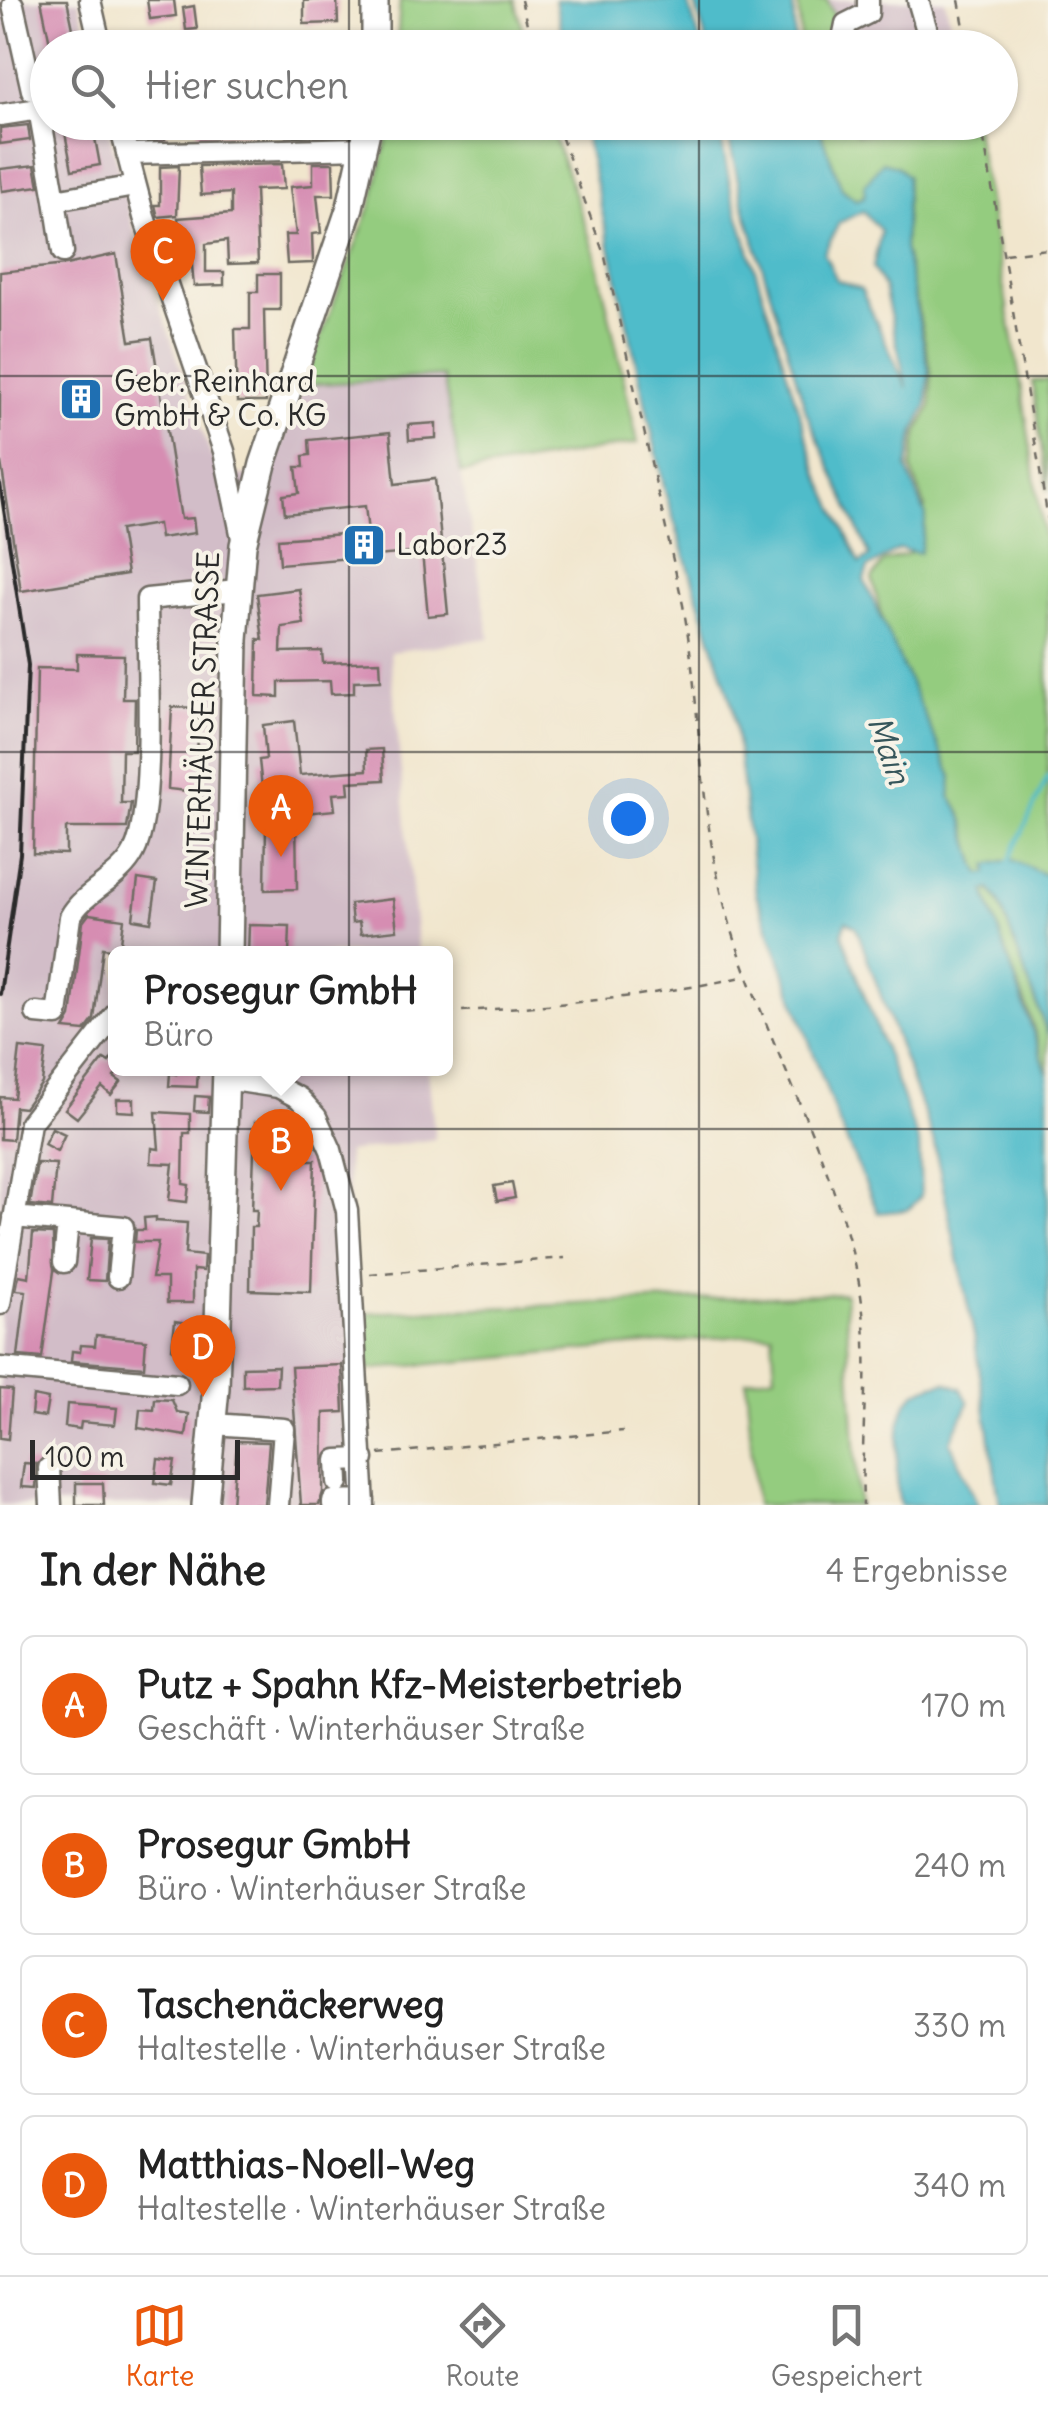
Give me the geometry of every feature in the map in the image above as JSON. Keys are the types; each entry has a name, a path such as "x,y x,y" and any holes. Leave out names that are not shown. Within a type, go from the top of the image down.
{"main road":[{"path":"375,0 375,30"},
{"path":"243,545 263,464 350,208 366,140"},
{"name":"WINTERHÄUSER STRASSE","path":"228,946 237,590 243,545"},
{"path":"204,1505 213,1424 226,1076"}],"street":[{"path":"90,0 97,30"},
{"path":"844,30 846,24 868,13 868,0"},
{"path":"918,0 927,30"},
{"path":"10,5 30,82"},
{"path":"0,114 30,110"},
{"path":"45,140 63,252"},
{"name":"WINTERHÄUSER STRASSE","path":"124,140 134,186 224,451 243,545"},
{"path":"127,154 304,140"},
{"path":"55,200 134,186"},
{"path":"224,451 236,466 248,470 263,464"},
{"path":"36,1013 57,1015 70,916 77,904 108,882 134,852 146,810 147,600 237,590"},
{"path":"0,1304 30,1123 108,1023"},
{"path":"233,1076 289,1092 316,1117 342,1186 364,1502 332,1501 333,1505"},
{"path":"14,1217 122,1227 118,1276"},
{"path":"64,1262 68,1222"},
{"path":"0,1368 177,1384"},
{"path":"213,1424 284,1430 278,1505"},
{"path":"338,1482 337,1460 363,1458"},
{"path":"49,1468 51,1505"}],"path":[{"path":"521,0 528,30"},
{"path":"959,0 965,30"},
{"path":"563,140 605,256 694,662 704,795 723,898 748,976 846,1226 859,1281 867,1364 863,1505"},
{"path":"984,140 1048,519"},
{"path":"1005,254 1048,248"},
{"path":"453,1012 588,1003 748,976"},
{"path":"349,1275 565,1258"},
{"path":"363,1458 624,1431"}],"shaded area":[{"path":"0,0 79,0 86,30 30,30 30,140 111,140 137,240 211,455 235,474 248,476 274,465 303,385 444,375 490,638 390,652 417,946 108,946 108,1076 429,1076 435,1139 347,1152 356,1505 0,1505"},
{"path":"827,0 945,0 952,30 833,30 835,18"}],"green space":[{"path":"400,0 515,0 523,30 398,30"},
{"path":"798,0 827,0 835,18 833,30 800,30"},
{"path":"387,140 555,140 595,252 638,443 461,473 443,376 303,385 373,199"},
{"path":"823,140 977,140 1048,563 1048,876 1004,863 989,865 988,873 981,875 961,814 950,797 952,777 884,626 872,579 883,562 910,553 923,525 925,506 911,468 918,431 931,406 931,370 904,248 907,177 856,200 842,189"},
{"path":"1048,380 1048,491 1032,381"},
{"path":"989,888 999,901 1048,1035 1048,1076 1029,1013 987,905 985,891"},
{"path":"845,1293 859,1505 756,1505 746,1380 775,1375 772,1333 367,1370 367,1313"}],"water":[{"path":"555,0 687,0 697,30 561,30"},
{"path":"694,0 793,0 794,30 703,30"},
{"name":"Main","path":"586,140 721,140 732,194 818,473 860,563 870,556 807,414 743,203 729,140 823,140 842,189 856,200 864,197 865,185 882,162 897,166 907,176 904,248 929,370 927,405 915,430 907,468 926,516 920,553 899,549 868,568 864,580 952,777 950,797 961,814 981,874 988,873 988,865 1011,859 1048,876 1048,1035 999,901 990,889 985,891 1048,1076 1048,1505 1000,1505 974,1335 933,1139 856,927 846,921 842,934 919,1143 921,1196 908,1210 878,1213 838,1121 756,894 733,708 666,495","holes":["863,211 881,231 873,268 884,287 907,388 861,289 837,280 824,253 839,223"]},
{"path":"946,1382 961,1388 969,1403 950,1442 978,1505 900,1505 897,1455 905,1406 918,1392"}],"building":[{"path":"41,0 67,0 73,30 47,30"},
{"path":"147,0 174,0 176,16 150,19"},
{"path":"337,0 338,23 304,24 304,1"},
{"path":"194,6 197,29 186,30 183,8"},
{"path":"28,125 30,140 0,144 0,128"},
{"path":"66,140 95,140 100,165 72,170"},
{"path":"313,163 333,163 334,195 317,195 321,233 312,234 313,263 287,264 285,235 296,235 290,187 313,185"},
{"path":"282,164 284,189 255,190 258,263 228,264 227,241 206,244 206,272 224,272 224,285 194,286 190,245 181,246 178,218 231,214 231,193 201,195 199,166"},
{"path":"35,165 39,186 2,191 0,169"},
{"path":"179,166 177,215 158,217 155,205 160,205 160,167"},
{"name":"Gebr. Reinhard GmbH & Co. KG","path":"116,254 130,341 152,338 181,519 193,518 195,533 160,538 158,524 120,530 127,574 21,591 0,456 0,272 66,265"},
{"path":"258,274 280,274 280,310 264,310 266,402 237,402 235,329 250,329 250,292 258,292"},
{"path":"436,423 436,438 409,440 408,425"},
{"path":"390,432 395,484 435,479 448,614 428,616 422,552 280,564 278,539 368,532 365,506 285,514 283,495 299,493 296,467 304,467 303,456 310,455 309,440"},
{"path":"299,589 304,624 282,627 281,652 322,651 323,663 380,661 381,680 354,681 354,693 331,694 330,681 279,682 279,697 257,696 258,639 263,640 257,594"},
{"path":"77,654 124,655 123,699 135,699 134,751 122,751 121,803 131,803 127,828 66,828 66,854 33,853 37,668 77,669"},
{"path":"172,707 198,708 197,792 168,789"},
{"path":"294,721 300,775 367,770 366,750 382,749 384,780 348,782 349,793 333,794 335,810 296,814 297,889 265,890 266,825 259,760 266,759 263,725"},
{"path":"138,879 157,882 151,922 133,919"},
{"path":"393,899 397,930 361,934 359,922 352,923 350,904"},
{"path":"89,914 124,919 121,946 103,948 94,1019 85,1031 64,1029 71,1017 83,922"},
{"path":"249,925 290,926 289,946 248,946"},
{"path":"20,1048 46,1051 42,1083 24,1108 15,1107 12,1140 0,1139 0,1097 14,1098"},
{"path":"104,1059 108,1061 108,1076 121,1082 111,1095 102,1087 77,1118 65,1109"},
{"path":"170,1076 198,1076 197,1087 169,1086"},
{"path":"195,1096 209,1097 208,1112 194,1111"},
{"path":"117,1099 134,1099 134,1112 117,1111"},
{"path":"156,1112 190,1114 190,1133 184,1133 183,1184 189,1185 187,1202 169,1200 173,1164 151,1163 152,1148 159,1149"},
{"path":"297,1121 296,1160 315,1160 311,1292 250,1290 251,1227 256,1227 257,1210 252,1210 255,1122"},
{"path":"52,1128 65,1134 57,1151 44,1144"},
{"path":"37,1163 56,1164 52,1207 30,1205"},
{"path":"512,1183 515,1198 497,1201 494,1186"},
{"path":"156,1217 156,1221 187,1223 185,1254 204,1256 203,1271 193,1270 193,1303 167,1303 167,1278 152,1278 158,1242 135,1242 136,1230 145,1230 144,1218"},
{"path":"33,1233 53,1234 54,1271 42,1358 18,1356 26,1291 16,1290 19,1275 29,1277"},
{"path":"91,1238 108,1239 105,1281 87,1280"},
{"path":"175,1321 200,1325 196,1352 172,1349"},
{"path":"96,1335 146,1340 144,1367 71,1361 72,1351 80,1352 81,1345 95,1346"},
{"path":"342,1365 344,1412 324,1413 323,1492 319,1505 301,1505 291,1367"},
{"path":"278,1366 277,1385 243,1386 243,1367"},
{"path":"0,1389 12,1390 8,1439 0,1438"},
{"path":"33,1396 48,1399 45,1417 31,1415"},
{"path":"155,1399 172,1400 177,1412 189,1414 186,1436 138,1428 140,1409 154,1410"},
{"path":"67,1404 117,1408 115,1425 81,1422 80,1429 65,1427"},
{"path":"237,1441 269,1442 264,1505 232,1505"},
{"path":"158,1459 175,1461 171,1485 155,1483"},
{"path":"24,1463 36,1464 36,1488 21,1487"},
{"path":"76,1483 103,1483 104,1505 76,1505"}],"waterway":[{"path":"1008,863 1048,776"}],"railway":[{"path":"0,484 28,665 20,854 0,994"}],"place":[{"name":"Taschenäckerweg","path":"163,301"},
{"name":"Gebr. Reinhard GmbH & Co. KG","path":"81,399"},
{"name":"Labor23","path":"364,545"},
{"name":"Putz + Spahn Kfz-Meisterbetrieb","path":"281,857"},
{"name":"Prosegur GmbH","path":"281,1191"},
{"name":"Matthias-Noell-Weg","path":"203,1397"}]}
